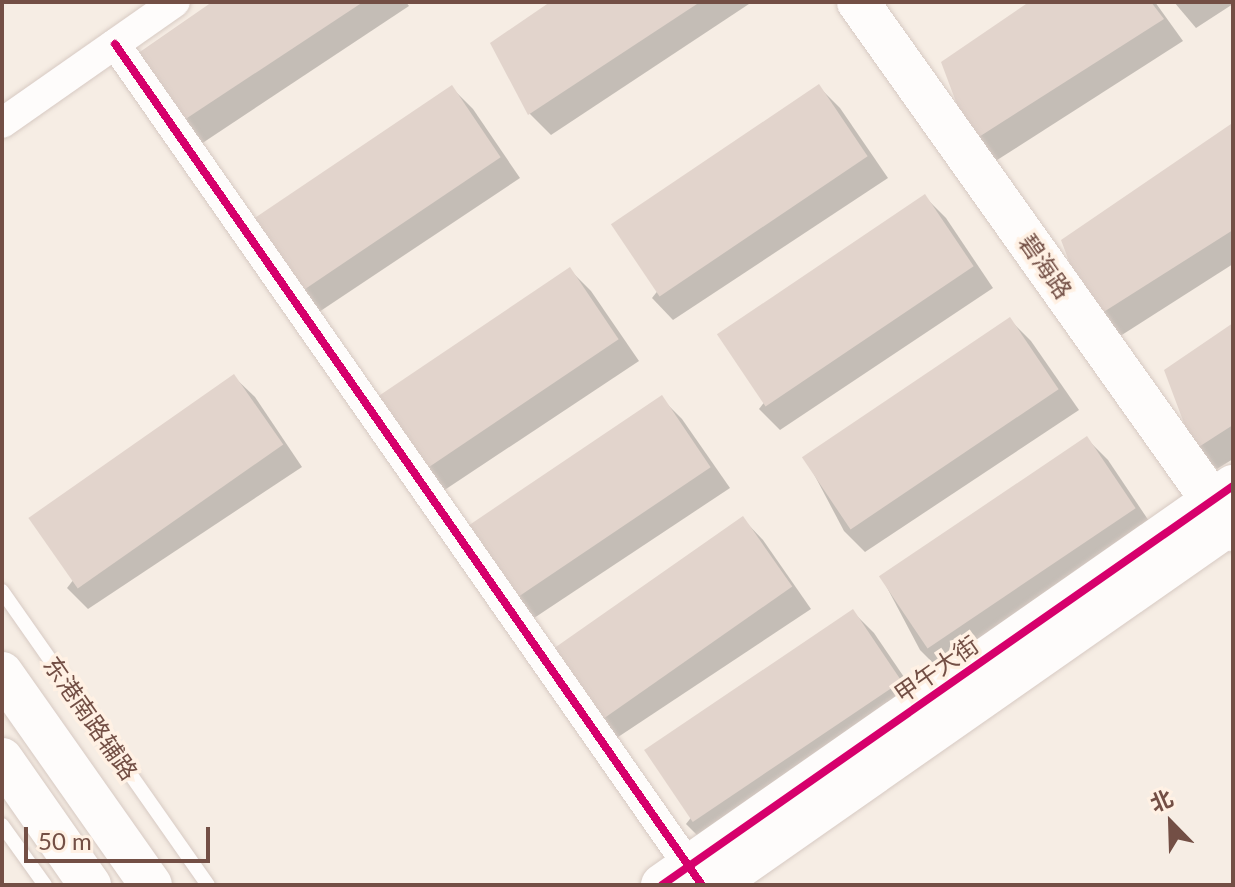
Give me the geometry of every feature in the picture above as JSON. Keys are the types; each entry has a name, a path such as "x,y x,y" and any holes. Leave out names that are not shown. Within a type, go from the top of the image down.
{"street":[{"path":"2,123 175,2"},
{"name":"碧海路","path":"858,2 1228,512"},
{"path":"115,44 692,880"},
{"name":"甲午大街","path":"692,880 1228,512"},
{"path":"2,673 151,885"},
{"path":"2,759 90,885"}],"lane":[{"name":"东港南路辅路","path":"2,591 208,885"},
{"path":"2,825 45,885"}],"building":[{"path":"212,2 363,2 172,128 134,56"},
{"path":"550,2 700,2 528,115 490,43"},
{"path":"1029,2 1151,2 1164,19 971,142 941,62"},
{"path":"819,84 868,156 660,296 611,224"},
{"path":"452,85 501,157 293,297 244,225"},
{"path":"1231,124 1233,230 1091,320 1061,240"},
{"path":"925,194 974,266 766,406 717,334"},
{"path":"570,267 619,339 411,479 362,407"},
{"path":"1010,317 1059,389 851,529 802,457"},
{"path":"1233,323 1233,425 1194,450 1164,370"},
{"path":"234,374 283,444 78,588 28,518"},
{"path":"662,395 711,467 502,608 453,536"},
{"path":"1087,436 1136,508 928,648 879,576"},
{"path":"743,516 792,586 586,731 537,661"},
{"path":"853,609 902,681 693,822 644,750"}],"cycle path":[{"path":"115,44 702,885"},
{"path":"662,885 1233,486"}]}
